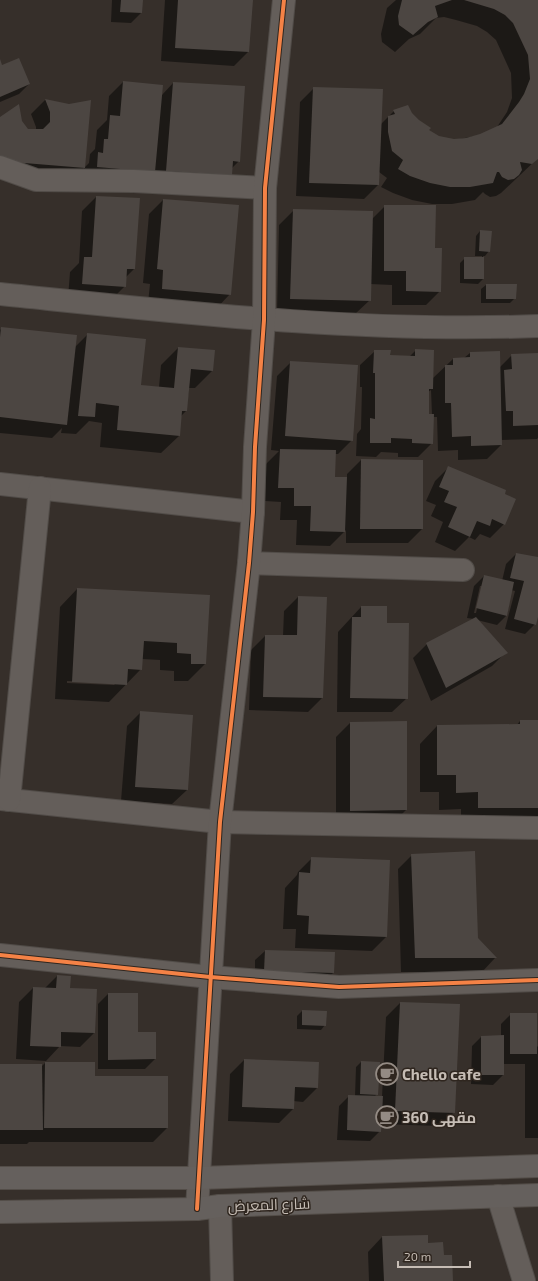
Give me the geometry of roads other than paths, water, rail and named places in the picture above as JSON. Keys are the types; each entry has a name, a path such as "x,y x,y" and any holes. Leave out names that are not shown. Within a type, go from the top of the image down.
{"main road":[{"name":"شارع المعرض","path":"0,1178 200,1178 538,1166"},
{"name":"شارع المعرض","path":"0,1212 197,1209 220,1206 498,1196 538,1196"}],"street":[{"path":"197,1209 220,822 249,563 253,512 255,447 264,320 265,188 284,0"},
{"path":"0,167 36,180 134,181 265,188"},
{"path":"0,294 264,320 408,326 538,326"},
{"path":"0,484 253,512"},
{"path":"40,488 4,800 220,822 538,828"},
{"path":"249,563 463,570"},
{"path":"0,954 210,977 339,987 538,980"},
{"path":"498,1196 524,1281"},
{"path":"220,1206 222,1281"}],"place":[{"name":"Chello cafe","path":"387,1074"},
{"name":"مقهى 360","path":"387,1117"}]}
